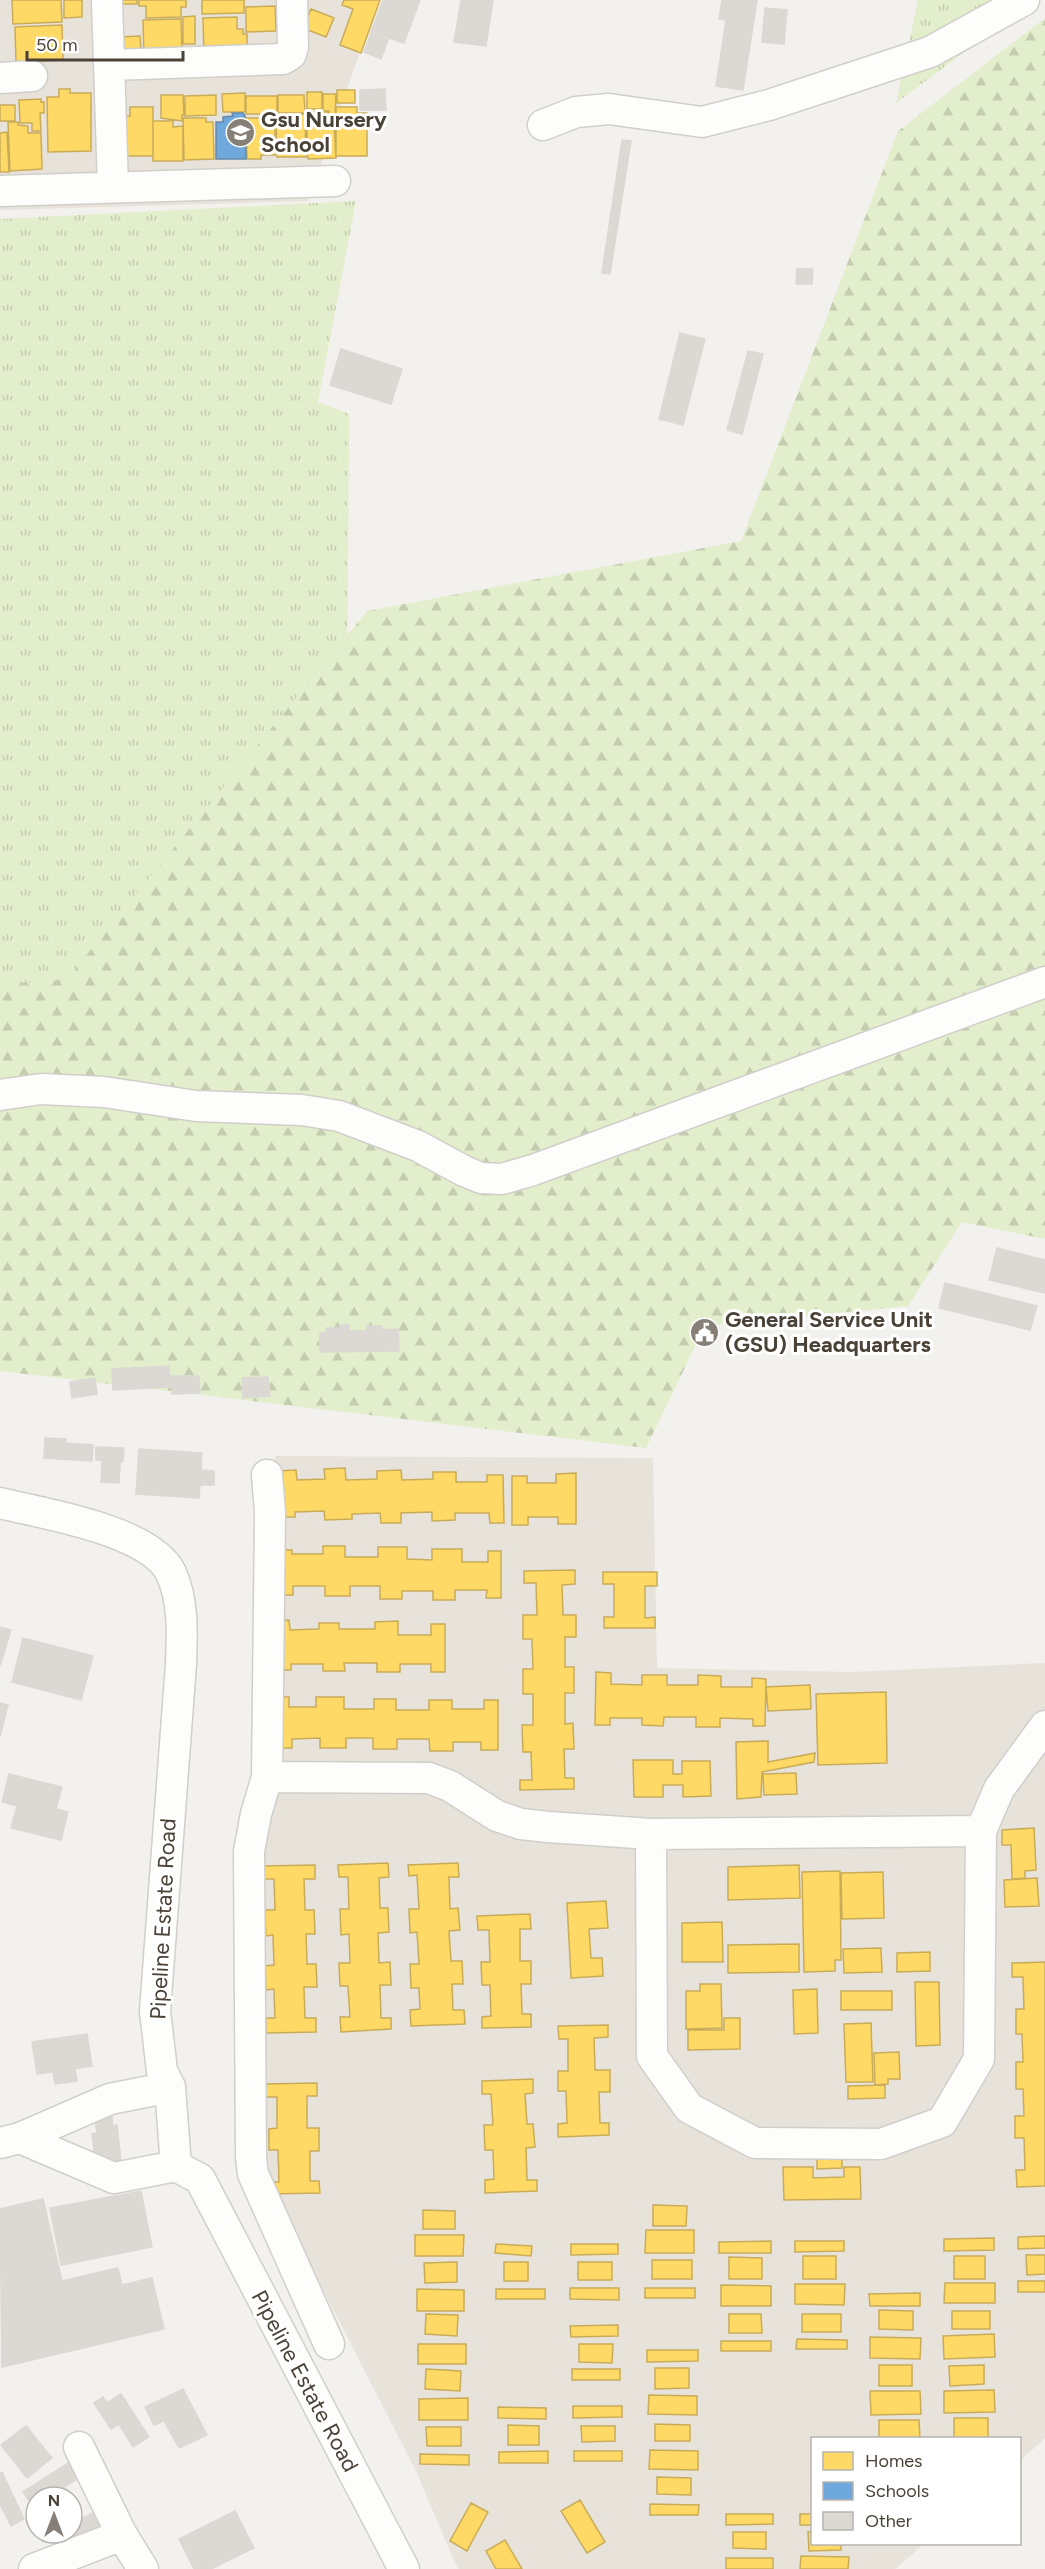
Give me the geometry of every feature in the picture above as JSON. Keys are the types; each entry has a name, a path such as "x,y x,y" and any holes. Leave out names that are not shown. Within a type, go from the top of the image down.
{"street":[{"path":"106,0 113,187"},
{"path":"110,65 283,60 291,54 293,47 292,0"},
{"path":"543,125 576,112 609,109 702,122 769,105 930,52 1024,0"},
{"path":"0,78 32,76"},
{"path":"0,191 335,181"},
{"path":"0,1095 41,1089 104,1092 196,1106 302,1110 339,1116 418,1146 481,1178 502,1179 533,1170 1045,982"},
{"path":"267,1475 270,1512 267,1777 256,1814 249,1851 251,2157 253,2174 329,2344"},
{"name":"Pipeline Estate Road","path":"0,1503 89,1524 125,1537 151,1551 170,1572 182,1618 179,1695 155,2011 162,2071 170,2087 176,2166 200,2179 404,2569"},
{"path":"651,1834 652,2056 689,2108 755,2143 881,2144 942,2122 979,2059 981,1831 999,1789 1045,1726"},
{"path":"267,1777 429,1778 450,1786 497,1816 521,1824 651,1834 981,1831"},
{"path":"10,2140 110,2100 170,2087"},
{"path":"10,2140 114,2178 176,2166"},
{"path":"79,2447 122,2535 143,2569"},
{"path":"34,2569 122,2535"}],"shaded area":[{"path":"0,0 378,0 308,201 0,210"},
{"path":"275,1456 653,1458 657,1668 853,1672 1045,1663 1045,2438 1021,2460 1021,2437 811,2437 811,2545 923,2545 895,2569 459,2569 416,2471 267,2180 263,1813"}],"green space":[{"path":"918,0 1034,0 896,103"},
{"path":"1045,18 1045,1239 962,1222 908,1306 705,1326 646,1448 0,1371 0,985 67,979 367,611 741,541 898,131"},
{"path":"356,201 318,402 349,414 345,1048 0,1074 0,219"}],"building: Homes":[{"path":"12,0 61,0 62,22 13,24"},
{"path":"64,0 82,0 82,17 64,18"},
{"path":"118,0 137,0 137,4 118,4"},
{"path":"139,0 186,0 186,7 181,7 181,17 146,18 146,6 139,6"},
{"path":"202,0 244,0 244,13 202,14"},
{"path":"344,0 380,0 361,53 340,45 353,9 342,5"},
{"path":"275,6 276,31 246,32 246,7"},
{"path":"311,9 334,18 326,37 303,28"},
{"path":"195,16 195,44 183,44 183,17"},
{"path":"237,17 237,29 243,29 243,34 247,34 247,52 204,54 203,18"},
{"path":"181,19 182,54 144,55 143,20"},
{"path":"62,25 63,60 16,62 15,27"},
{"path":"140,36 142,62 120,63 119,37"},
{"path":"59,89 70,89 70,93 91,93 91,151 48,152 47,97 59,97"},
{"path":"337,90 355,90 355,103 337,103"},
{"path":"307,92 322,92 322,109 307,109"},
{"path":"245,93 245,112 223,112 222,94"},
{"path":"323,94 336,94 335,118 329,118 329,111 323,111"},
{"path":"161,95 183,95 182,121 161,118"},
{"path":"216,95 216,115 185,116 185,96"},
{"path":"278,95 304,95 305,113 278,113"},
{"path":"246,96 277,96 277,114 246,114"},
{"path":"41,99 41,102 44,102 44,113 40,113 41,131 32,131 32,123 20,123 19,100"},
{"path":"0,105 15,105 15,121 0,121"},
{"path":"130,107 153,107 153,156 123,156 123,116 130,116"},
{"path":"336,107 357,107 357,113 367,113 367,156 336,156"},
{"path":"306,112 328,112 328,122 334,122 336,158 308,159"},
{"path":"305,114 306,157 277,157 276,122 285,121 285,115"},
{"path":"183,118 206,118 206,122 213,122 214,159 184,160"},
{"path":"246,118 268,118 268,123 275,122 275,155 261,155 261,159 247,159"},
{"path":"153,121 173,121 173,127 183,126 183,161 153,161"},
{"path":"8,122 18,122 18,125 28,126 28,133 41,133 42,169 10,171"},
{"path":"7,132 9,172 0,172 0,133"},
{"path":"345,1468 346,1480 377,1479 377,1471 401,1470 402,1480 433,1479 433,1472 456,1472 456,1482 487,1482 487,1475 503,1475 504,1523 490,1523 489,1513 455,1513 455,1520 432,1521 432,1512 401,1513 401,1523 381,1523 380,1513 352,1514 352,1519 325,1520 324,1511 295,1512 295,1517 279,1517 278,1471 296,1470 297,1480 325,1479 324,1469"},
{"path":"576,1473 576,1524 558,1524 558,1517 528,1517 528,1525 512,1525 512,1476 527,1476 527,1483 556,1483 556,1474"},
{"path":"323,1546 345,1546 345,1557 378,1557 378,1547 407,1547 407,1559 432,1560 432,1549 462,1549 462,1562 488,1562 488,1551 501,1551 501,1598 486,1598 487,1590 455,1590 455,1600 433,1600 433,1591 402,1591 402,1599 380,1599 380,1586 350,1586 350,1596 325,1596 325,1586 293,1586 293,1595 278,1595 278,1550 292,1550 292,1554 323,1554"},
{"path":"575,1570 575,1584 562,1585 563,1615 576,1615 576,1637 565,1637 565,1667 574,1667 574,1693 565,1693 565,1724 573,1723 574,1749 564,1749 565,1778 574,1778 574,1789 520,1790 520,1780 532,1780 531,1752 523,1752 522,1725 533,1725 533,1694 523,1694 523,1669 533,1669 532,1639 523,1639 523,1615 537,1615 536,1583 524,1583 524,1571"},
{"path":"603,1572 657,1572 657,1586 645,1586 645,1618 655,1617 655,1628 604,1628 604,1617 614,1617 614,1584 603,1584"},
{"path":"289,1620 290,1630 319,1629 319,1623 339,1623 339,1629 375,1629 375,1622 398,1621 398,1635 431,1635 431,1624 445,1624 445,1672 431,1672 431,1664 400,1664 400,1672 377,1672 377,1663 344,1663 345,1671 323,1671 323,1664 291,1664 291,1670 277,1670 277,1621"},
{"path":"596,1672 611,1673 611,1684 642,1685 642,1675 667,1675 667,1685 698,1685 698,1675 721,1676 721,1687 752,1687 752,1678 766,1679 765,1726 753,1726 753,1719 720,1718 720,1727 696,1727 696,1717 664,1717 663,1726 642,1725 642,1718 610,1718 610,1725 595,1725"},
{"path":"810,1685 811,1709 768,1711 766,1687"},
{"path":"886,1692 887,1763 818,1765 816,1694"},
{"path":"274,1697 289,1697 289,1707 316,1707 316,1697 344,1697 344,1709 374,1709 374,1699 396,1699 396,1710 429,1710 429,1700 452,1700 452,1709 484,1709 484,1700 498,1700 498,1750 481,1750 481,1742 453,1742 453,1751 430,1751 429,1739 397,1739 397,1749 373,1749 373,1738 346,1738 346,1748 320,1748 320,1738 292,1739 292,1748 275,1748"},
{"path":"768,1741 768,1762 815,1753 814,1762 762,1772 761,1797 737,1799 736,1742"},
{"path":"633,1760 673,1760 673,1774 682,1774 682,1761 710,1761 711,1796 683,1797 683,1785 663,1785 663,1797 634,1797"},
{"path":"796,1773 797,1794 764,1795 763,1774"},
{"path":"1034,1828 1036,1870 1025,1871 1025,1878 1012,1879 1011,1845 1002,1845 1002,1830"},
{"path":"388,1863 389,1877 379,1878 380,1908 388,1908 389,1932 378,1933 379,1963 390,1962 391,1985 380,1985 381,2018 391,2018 391,2029 341,2032 340,2017 350,2017 348,1986 340,1986 339,1963 350,1963 349,1934 341,1935 340,1909 349,1909 348,1877 339,1877 338,1865"},
{"path":"458,1863 459,1877 449,1877 450,1909 458,1908 460,1930 449,1931 451,1961 462,1961 463,1984 452,1984 453,2010 464,2010 465,2024 411,2026 410,2010 420,2009 419,1988 411,1988 410,1964 419,1964 417,1932 410,1933 409,1909 419,1909 417,1875 409,1876 408,1865"},
{"path":"315,1865 315,1879 304,1879 305,1910 314,1910 315,1934 306,1934 307,1964 316,1964 317,1987 304,1987 305,2018 316,2018 316,2032 266,2033 266,2018 275,2018 274,1989 266,1990 265,1966 274,1965 273,1935 266,1936 265,1910 275,1910 274,1879 263,1879 262,1866"},
{"path":"799,1865 800,1898 728,1900 728,1867"},
{"path":"840,1871 841,1960 835,1960 835,1971 804,1972 802,1872"},
{"path":"883,1872 884,1918 842,1919 841,1873"},
{"path":"1037,1878 1039,1906 1005,1907 1004,1880"},
{"path":"606,1901 608,1928 589,1929 591,1958 602,1958 603,1976 571,1978 567,1903"},
{"path":"530,1914 531,1929 520,1929 520,1961 531,1961 531,1984 521,1984 522,2014 531,2014 531,2027 482,2028 482,2017 491,2016 490,1985 482,1985 481,1962 490,1962 489,1930 478,1930 477,1916"},
{"path":"722,1922 723,1962 682,1962 682,1923"},
{"path":"799,1944 799,1972 728,1973 728,1945"},
{"path":"881,1948 882,1972 844,1973 843,1949"},
{"path":"930,1952 930,1971 897,1972 897,1953"},
{"path":"1045,1962 1045,2186 1017,2187 1016,2170 1025,2170 1024,2138 1015,2138 1015,2116 1024,2116 1023,2089 1016,2089 1016,2062 1023,2062 1022,2034 1016,2034 1016,2009 1024,2009 1023,1977 1012,1977 1012,1963"},
{"path":"915,1982 939,1982 940,2045 916,2046"},
{"path":"700,1984 721,1984 722,2028 686,2029 686,1991 700,1991"},
{"path":"817,1989 818,2033 794,2034 793,1990"},
{"path":"841,1991 892,1991 892,2010 841,2010"},
{"path":"724,2018 740,2018 740,2049 688,2050 688,2030 724,2030"},
{"path":"871,2023 873,2082 846,2082 844,2024"},
{"path":"608,2025 608,2037 594,2038 595,2070 610,2070 610,2092 599,2092 600,2123 609,2123 609,2135 558,2137 558,2124 567,2123 566,2091 558,2091 558,2071 568,2071 568,2039 559,2039 558,2026"},
{"path":"899,2052 900,2079 888,2079 888,2084 875,2085 874,2053"},
{"path":"533,2079 533,2093 525,2094 527,2124 533,2124 535,2147 526,2148 527,2180 537,2180 537,2191 485,2193 485,2180 494,2179 493,2150 485,2150 484,2125 493,2125 491,2094 482,2094 482,2081"},
{"path":"317,2083 317,2096 307,2096 307,2128 319,2128 319,2151 310,2151 310,2181 319,2181 320,2193 269,2194 269,2182 279,2182 278,2150 269,2150 269,2129 277,2128 277,2097 265,2097 265,2084"},
{"path":"885,2085 885,2098 848,2099 848,2086"},
{"path":"842,2156 842,2168 817,2169 817,2157"},
{"path":"783,2167 813,2167 813,2178 844,2177 844,2167 860,2167 861,2199 784,2200"},
{"path":"653,2205 687,2206 686,2226 653,2226"},
{"path":"423,2210 455,2211 455,2229 423,2229"},
{"path":"646,2230 694,2230 694,2253 645,2253"},
{"path":"415,2235 464,2235 463,2256 415,2256"},
{"path":"1045,2236 1045,2248 1018,2249 1018,2237"},
{"path":"994,2238 994,2250 944,2251 944,2239"},
{"path":"771,2241 771,2253 719,2253 719,2242"},
{"path":"795,2241 844,2241 844,2251 795,2252"},
{"path":"496,2244 532,2246 531,2256 495,2253"},
{"path":"571,2244 618,2244 618,2254 571,2255"},
{"path":"1026,2255 1045,2255 1045,2274 1027,2275"},
{"path":"803,2256 836,2256 836,2279 803,2279"},
{"path":"954,2256 985,2256 985,2279 954,2279"},
{"path":"729,2257 762,2258 762,2279 729,2279"},
{"path":"652,2260 692,2260 692,2279 652,2279"},
{"path":"457,2262 457,2282 425,2283 424,2263"},
{"path":"504,2262 528,2262 528,2281 504,2281"},
{"path":"578,2262 612,2262 612,2280 578,2280"},
{"path":"1018,2281 1045,2281 1045,2292 1018,2292"},
{"path":"945,2283 995,2283 995,2303 944,2303"},
{"path":"795,2284 845,2284 844,2305 795,2304"},
{"path":"721,2285 771,2286 771,2306 721,2306"},
{"path":"570,2288 619,2288 619,2300 570,2299"},
{"path":"645,2288 695,2288 695,2298 645,2298"},
{"path":"417,2289 464,2290 464,2311 417,2311"},
{"path":"496,2289 545,2289 545,2299 496,2299"},
{"path":"920,2293 920,2306 870,2306 869,2294"},
{"path":"879,2310 913,2311 913,2330 879,2329"},
{"path":"952,2311 990,2311 990,2329 952,2329"},
{"path":"426,2314 458,2315 457,2336 425,2334"},
{"path":"729,2314 761,2314 762,2333 729,2333"},
{"path":"802,2314 841,2314 841,2332 802,2332"},
{"path":"618,2325 618,2336 571,2337 570,2326"},
{"path":"994,2334 995,2357 944,2359 943,2336"},
{"path":"870,2337 921,2338 920,2359 870,2358"},
{"path":"797,2339 847,2340 847,2349 796,2349"},
{"path":"721,2341 771,2341 771,2351 721,2351"},
{"path":"418,2344 466,2344 466,2364 418,2364"},
{"path":"579,2344 613,2344 612,2363 579,2362"},
{"path":"647,2350 698,2350 698,2361 647,2362"},
{"path":"879,2365 912,2365 912,2386 879,2386"},
{"path":"984,2365 984,2384 950,2386 949,2366"},
{"path":"655,2368 689,2368 689,2388 655,2389"},
{"path":"426,2369 461,2371 460,2391 425,2389"},
{"path":"572,2369 620,2369 620,2380 572,2380"},
{"path":"994,2390 995,2412 944,2413 944,2391"},
{"path":"870,2391 920,2391 921,2414 871,2415"},
{"path":"649,2395 697,2396 697,2415 648,2414"},
{"path":"468,2398 468,2420 419,2420 419,2399"},
{"path":"573,2406 622,2406 622,2417 573,2418"},
{"path":"498,2407 546,2408 546,2419 498,2418"},
{"path":"954,2418 988,2418 988,2437 954,2437"},
{"path":"879,2420 919,2420 920,2437 879,2437"},
{"path":"655,2424 690,2425 690,2441 655,2441"},
{"path":"508,2425 539,2426 539,2445 508,2445"},
{"path":"581,2426 615,2426 615,2441 582,2442"},
{"path":"426,2427 461,2427 461,2446 427,2446"},
{"path":"650,2450 698,2451 698,2470 649,2469"},
{"path":"548,2451 548,2463 499,2463 499,2452"},
{"path":"574,2451 622,2451 622,2461 574,2461"},
{"path":"420,2454 469,2455 469,2465 420,2464"},
{"path":"657,2477 691,2478 691,2495 657,2494"},
{"path":"580,2500 605,2542 587,2553 561,2511"},
{"path":"471,2503 488,2512 467,2551 450,2541"},
{"path":"650,2504 699,2505 698,2515 650,2515"},
{"path":"726,2514 773,2514 773,2524 726,2525"},
{"path":"800,2514 811,2514 811,2525 800,2525"},
{"path":"733,2532 766,2532 766,2549 733,2548"},
{"path":"808,2532 811,2532 811,2545 841,2545 841,2550 809,2551"},
{"path":"505,2540 522,2569 496,2569 486,2551"},
{"path":"801,2556 849,2557 848,2569 800,2569"},
{"path":"726,2558 773,2558 773,2569 726,2569"}],"building: Schools":[{"path":"232,113 243,113 245,116 246,159 216,159 216,122 223,122 223,117 233,116"}],"building: Other":[{"path":"383,0 420,0 404,43 371,32"},
{"path":"461,0 493,0 486,46 454,42"},
{"path":"722,0 757,0 743,90 716,86 726,20 719,19"},
{"path":"765,8 787,10 784,44 762,42"},
{"path":"371,33 388,40 381,59 364,52"},
{"path":"385,89 386,110 360,110 360,90"},
{"path":"622,140 631,141 610,274 602,273"},
{"path":"797,269 813,269 812,284 796,284"},
{"path":"680,333 705,339 683,425 659,419"},
{"path":"341,349 402,369 391,404 330,385"},
{"path":"748,351 763,354 742,434 727,430"},
{"path":"997,1248 1045,1260 1045,1293 989,1280"},
{"path":"945,1283 1037,1306 1030,1330 939,1308"},
{"path":"340,1325 349,1325 349,1331 367,1331 367,1326 382,1326 382,1330 398,1329 399,1351 320,1352 320,1333 326,1333 326,1328 340,1328"},
{"path":"169,1366 170,1387 113,1390 112,1369"},
{"path":"171,1376 199,1376 200,1393 172,1394"},
{"path":"268,1377 270,1396 243,1398 242,1378"},
{"path":"95,1378 97,1394 72,1398 70,1382"},
{"path":"45,1438 66,1439 65,1443 93,1445 92,1461 44,1458"},
{"path":"96,1447 124,1448 123,1462 96,1460"},
{"path":"139,1449 202,1453 201,1470 214,1471 214,1485 200,1485 199,1498 136,1494"},
{"path":"102,1462 120,1463 119,1483 101,1482"},
{"path":"0,1627 11,1630 0,1666"},
{"path":"23,1638 93,1656 81,1700 12,1682"},
{"path":"0,1703 8,1705 0,1736"},
{"path":"9,1774 62,1787 56,1809 68,1812 61,1840 11,1828 17,1806 2,1802"},
{"path":"87,2034 92,2066 75,2069 77,2081 55,2084 53,2072 37,2074 32,2042"},
{"path":"111,2110 113,2126 117,2125 122,2170 95,2161 92,2134 97,2133 94,2112"},
{"path":"141,2191 152,2247 61,2265 50,2208"},
{"path":"43,2199 62,2281 118,2268 122,2285 152,2278 164,2329 2,2367 0,2209"},
{"path":"183,2389 207,2435 179,2448 164,2421 154,2425 145,2407"},
{"path":"121,2394 149,2437 133,2447 119,2424 111,2429 94,2403 103,2397 107,2403"},
{"path":"26,2426 52,2458 27,2478 1,2445"},
{"path":"76,2458 86,2473 68,2485 34,2485"},
{"path":"2,2472 24,2519 11,2526 0,2504 0,2473"},
{"path":"103,2508 109,2522 84,2534 84,2518"},
{"path":"235,2511 254,2548 211,2569 194,2569 179,2539"}],"place":[{"name":"Gsu Nursery School","path":"240,132"},
{"name":"General Service Unit (GSU) Headquarters","path":"704,1332"}]}
